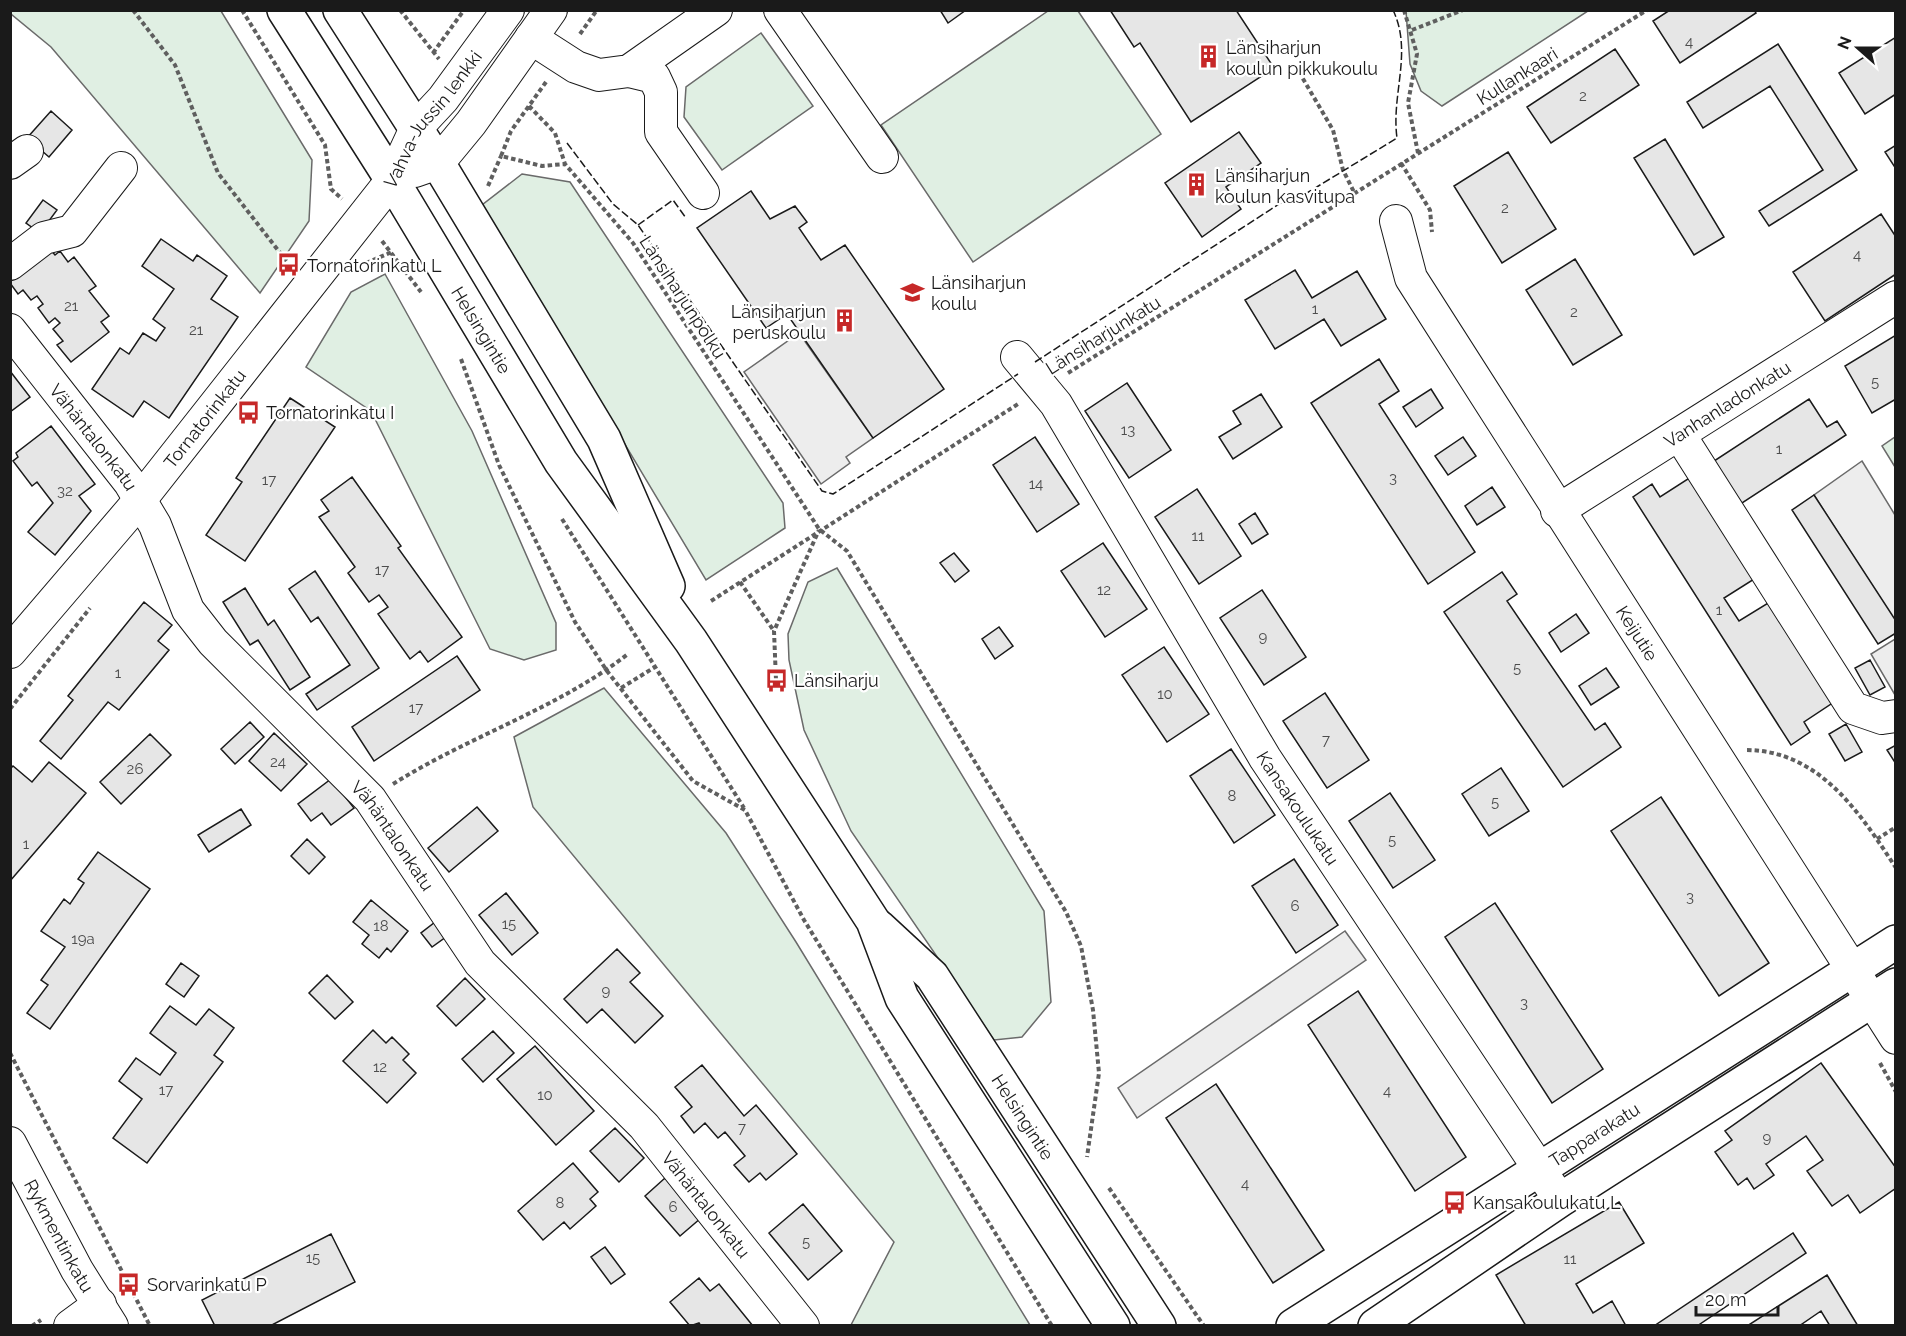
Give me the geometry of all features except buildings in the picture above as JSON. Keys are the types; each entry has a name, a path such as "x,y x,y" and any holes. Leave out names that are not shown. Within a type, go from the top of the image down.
{"main road":[{"name":"Helsingintie","path":"284,10 392,180 561,462 691,641 873,921 902,998 1113,1326"},
{"name":"Helsingintie","path":"340,10 438,163 604,439 691,641"},
{"name":"Helsingintie","path":"873,921 932,976 1159,1326"},
{"name":"Tapparakatu","path":"1293,1326 1896,942"},
{"name":"Tapparakatu","path":"1375,1326 1560,1200 1884,993"}],"street":[{"name":"Vahva-Jussin lenkki","path":"392,180 416,128 442,99 508,10"},
{"name":"Vahva-Jussin lenkki","path":"392,180 438,163 471,123 551,10"},
{"path":"629,71 716,10"},
{"path":"780,10 882,157"},
{"path":"531,38 576,67 600,75 629,71 654,77 662,92 662,132 703,193"},
{"path":"10,264 44,238 72,231 121,168"},
{"name":"Tornatorinkatu","path":"10,652 140,500 392,180"},
{"name":"Keijutie","path":"1396,221 1411,278 1557,511 1852,970 1884,993 1885,1046"},
{"name":"Vanhanladonkatu","path":"1557,511 1896,297"},
{"name":"Vähäntalonkatu","path":"10,330 130,483 156,525 188,610 221,650 370,798 480,963 645,1126 803,1326"},
{"name":"Kansakoulukatu","path":"1017,357 1050,396 1265,758 1560,1200"},
{"path":"1679,434 1853,708 1882,718 1896,716"},
{"name":"Rykmentinkatu","path":"10,1143 77,1269 106,1315"},
{"path":"70,1326 106,1315"}],"path":[{"path":"134,10 175,65 218,172 289,265"},
{"path":"242,10 325,145 331,189 362,217 423,294"},
{"path":"433,53 464,10"},
{"path":"1404,10 1412,30 1417,54 1408,103 1418,153"},
{"path":"1412,30 1463,10"},
{"name":"Kullankaari","path":"1401,163 1647,10"},
{"path":"1299,72 1333,130 1343,170 1354,192"},
{"path":"501,156 542,166 565,164 555,133 528,106"},
{"path":"466,210 484,196 511,131"},
{"name":"Länsiharjunkatu","path":"711,601 819,529 1050,396 1354,192 1401,163"},
{"name":"Länsiharjunpolku","path":"565,164 633,243 819,529 847,551 1066,912 1081,946 1093,1010 1099,1073 1087,1156 1093,1166"},
{"path":"360,269 368,262 424,233"},
{"path":"457,348 499,465 575,622 607,671 693,782 746,810"},
{"path":"461,359 480,389"},
{"path":"561,518 746,810 804,920 1053,1326"},
{"path":"776,680 774,631 819,529"},
{"path":"740,582 774,631"},
{"path":"10,709 98,598"},
{"path":"370,798 430,760 536,711 607,671 628,654"},
{"path":"621,687 655,666"},
{"path":"1743,750 1775,754 1814,770 1847,798 1896,868"},
{"path":"1877,839 1896,826"},
{"path":"1885,1046 1896,1092"},
{"path":"10,1053 150,1326"},
{"path":"1107,1185 1204,1326"}],"green space":[{"path":"1406,10 1588,11 1442,106 1421,91 1410,64"},
{"path":"10,11 221,11 312,160 309,221 260,293 51,47"},
{"path":"1048,11 1078,11 1161,134 973,262 881,125"},
{"path":"761,33 813,106 722,170 684,117 686,87"},
{"path":"522,174 570,182 783,503 785,528 706,580 482,205"},
{"path":"385,274 472,431 556,623 556,650 524,660 490,649 371,411 306,367 351,292"},
{"path":"1895,437 1895,467 1882,446"},
{"path":"837,568 1044,911 1051,1002 1022,1037 994,1040 851,831 804,730 789,660 788,634 808,582"},
{"path":"604,688 726,833 796,942 1030,1325 851,1325 894,1242 533,807 514,737"}],"shaded area":[{"path":"799,333 873,438 846,457 850,463 821,484 744,372"},
{"path":"1862,461 1895,515 1895,621 1814,495"},
{"path":"1895,639 1895,695 1871,654"},
{"path":"1345,931 1366,960 1137,1118 1118,1088"}],"fence":[{"path":"1035,362 1293,195 1302,196 1397,138 1401,42 1399,26 1393,10"},
{"path":"567,143 613,204 638,225 822,491 833,494 1018,374"},
{"path":"638,225 673,200 686,218"}],"place":[{"name":"Länsiharjun koulun pikkukoulu","path":"1208,57"},
{"name":"Länsiharjun koulun kasvitupa","path":"1197,185"},
{"name":"Tornatorinkatu L","path":"289,265"},
{"name":"Länsiharjun koulu","path":"913,292"},
{"name":"Länsiharjun peruskoulu","path":"844,321"},
{"name":"Tornatorinkatu I","path":"248,412"},
{"name":"Länsiharju","path":"776,680"},
{"name":"Kansakoulukatu L","path":"1455,1202"},
{"name":"Sorvarinkatu P","path":"129,1284"}]}
